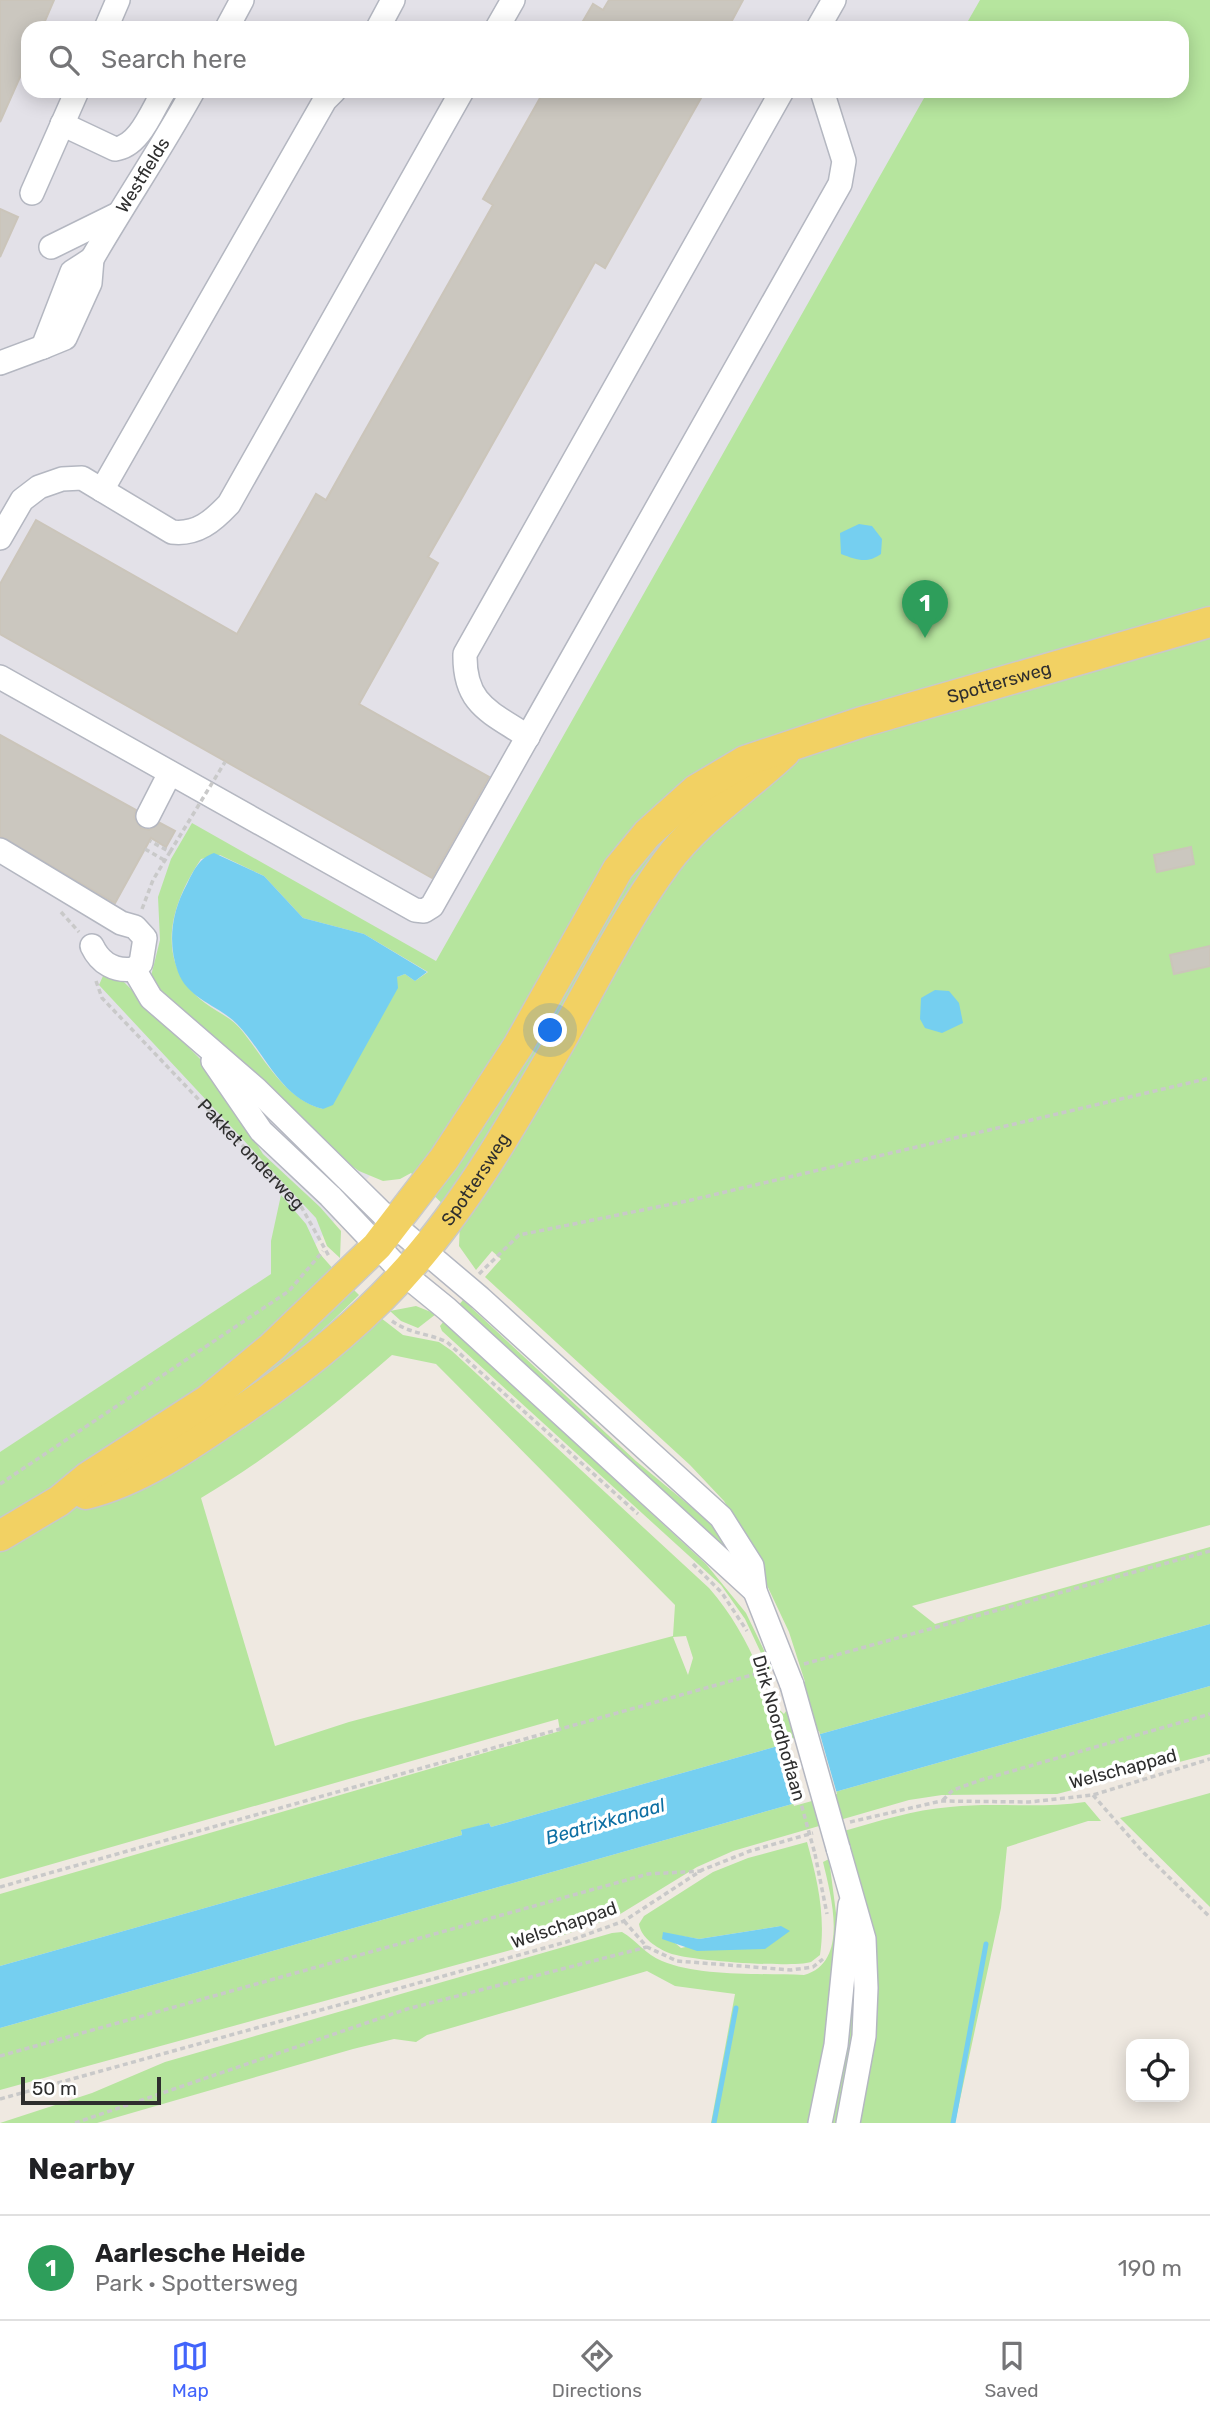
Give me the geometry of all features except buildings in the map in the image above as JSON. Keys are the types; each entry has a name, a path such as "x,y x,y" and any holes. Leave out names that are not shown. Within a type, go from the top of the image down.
{"main road":[{"name":"Spottersweg","path":"0,1536 59,1501 88,1477 208,1400 272,1347 386,1236 444,1159 518,1046 612,879 647,834 696,790 745,761 788,749 862,722 1210,622"},
{"name":"Spottersweg","path":"59,1501 94,1492 186,1448 288,1380 376,1304 424,1251 479,1177 553,1054 628,918 667,861 706,819 753,782 788,749"}],"street":[{"path":"109,21 118,0"},
{"path":"231,21 243,0"},
{"path":"382,21 393,0"},
{"path":"822,21 834,0"},
{"path":"500,21 506,3"},
{"path":"32,193 74,98"},
{"path":"62,124 116,149 124,148 134,140 160,98"},
{"name":"Westfields","path":"0,363 65,338 90,283 92,259 118,214 160,152 189,98"},
{"path":"102,490 327,98"},
{"path":"0,538 22,500 40,487 62,479 82,478 173,532 188,534 213,521 229,504 458,98"},
{"path":"528,737 478,703 464,679 465,654 778,98"},
{"path":"0,677 415,910 424,911 432,906 840,184 844,161 824,98"},
{"path":"51,247 118,214"},
{"path":"148,816 170,773"},
{"path":"0,850 121,923 135,927 145,938 141,963 134,969 113,968 95,952"},
{"name":"Pakket onderweg","path":"134,969 151,998 203,1046 261,1131 330,1195 386,1236"},
{"name":"Dirk Noordhoflaan","path":"386,1236 424,1251 707,1502 742,1547 752,1566 775,1678 838,1848 864,1939 864,2036 848,2123"},
{"name":"Dirk Noordhoflaan","path":"386,1236 404,1274 447,1309 755,1591"},
{"name":"Dirk Noordhoflaan","path":"820,2123 836,2045 851,1899"}],"path":[{"path":"135,927 153,880 225,762"},
{"path":"150,841 170,852"},
{"path":"145,849 165,860"},
{"name":"Pakket onderweg","path":"95,952 96,985 102,998 302,1208 324,1250 345,1276"},
{"path":"519,1236 687,1201 1210,1078"},
{"path":"0,1484 289,1291 324,1250"},
{"path":"376,1304 402,1328 447,1342 639,1516"},
{"path":"0,1887 775,1678 1210,1550"},
{"name":"Dirk Noordhoflaan","path":"690,1562 722,1593 749,1634"},
{"name":"Dirk Noordhoflaan","path":"768,1683 775,1678 826,1903 827,1924"},
{"path":"941,1801 953,1790 981,1780 1210,1714"},
{"name":"Welschappad","path":"844,1824 941,1801 1029,1802 1093,1794 1210,1759"},
{"path":"1093,1794 1142,1851 1210,1917"},
{"name":"Welschappad","path":"0,2099 566,1942 624,1921 702,1870 750,1851 817,1832"},
{"path":"0,2056 648,1874 702,1870"},
{"path":"624,1921 647,1947 677,1961 791,1969 813,1967 826,1955"},
{"path":"75,2123 407,2009 647,1947"}],"shaded area":[{"path":"0,0 1012,0 1001,21 21,21 21,98 959,98 390,1150 304,1259 0,1466"}],"green space":[{"path":"980,0 1210,0 1210,1525 912,1606 935,1624 1210,1547 1210,1624 491,1827 489,1823 461,1831 462,1835 0,1966 0,1894 560,1731 558,1719 0,1879 0,1549 98,1496 185,1462 246,1427 328,1366 381,1318 403,1335 439,1342 452,1351 709,1588 731,1617 749,1648 759,1670 756,1672 762,1693 784,1714 805,1682 789,1632 739,1526 724,1501 690,1465 485,1277 501,1259 492,1251 476,1270 459,1246 460,1221 411,1173 400,1179 383,1181 359,1171 319,1142 160,995 151,976 160,940 158,897 171,859 192,823 436,961 924,98 1189,98 1189,21 968,21","holes":["220,855 264,876 303,918 364,934 428,972 415,981 405,974 397,977 323,1109 310,1104 287,1088 239,1027 205,1003 189,987 178,970 173,952 175,914 181,895 201,859","392,1355 436,1364 675,1605 673,1636 349,1722 275,1746 201,1498 323,1413","686,1636 693,1658 688,1675 673,1637"]},
{"path":"103,976 122,980 209,1068 263,1154 320,1207 341,1231 340,1258 327,1246 316,1218 99,985"},
{"path":"281,1195 306,1224 320,1254 335,1271 220,1381 0,1523 0,1452 271,1274 271,1241"},
{"path":"348,1284 359,1295 303,1347 263,1377 197,1413"},
{"path":"463,1300 636,1461 713,1525 735,1556 730,1559 458,1306"},
{"path":"416,1306 436,1314 418,1328 401,1321 390,1311"},
{"path":"444,1321 706,1564 746,1613 773,1669 769,1670 745,1619 721,1585 442,1331 440,1326"},
{"path":"1210,1686 1210,1754 1057,1794 942,1795 909,1800 733,1851 697,1867 617,1916 558,1937 0,2090 0,2028"},
{"path":"1210,1793 1210,1907 1120,1818"},
{"path":"1085,1802 1101,1821 1088,1821 1007,1847 1001,1908 955,2123 853,2123 864,2064 844,1831 936,1808"},
{"path":"807,1842 817,1883 822,1926 820,1955 811,1962 763,1964 680,1956 660,1948 643,1934 639,1924 644,1916 713,1872 748,1858","holes":["781,1926 681,1948 663,1933 699,1939"]},
{"path":"829,1859 839,1936 814,2123 711,2123 735,1994 675,1986 647,1971 427,2035 416,2042 394,2039 353,2049 97,2123 0,2123 92,2093 165,2062 612,1933 622,1932 656,1958 694,1970 804,1975 818,1968 828,1957 832,1942 833,1909 823,1862"},
{"path":"851,1961 859,1982 842,2123 825,2123"}],"water":[{"path":"859,524 872,526 882,539 881,554 862,560 841,554 840,533"},
{"path":"214,853 264,876 303,918 364,934 427,972 415,981 405,974 397,977 398,988 333,1105 323,1109 308,1104 295,1095 274,1073 237,1024 189,989 178,972 172,938 178,905 198,865"},
{"path":"935,990 949,991 959,1003 963,1023 942,1033 925,1028 920,1019 921,998"},
{"name":"Beatrixkanaal","path":"1210,1624 1210,1686 0,2028 0,1966 462,1835 461,1830 489,1823 491,1827"},
{"path":"781,1926 790,1931 765,1949 697,1951 662,1939 663,1932 699,1939"}],"pier":[{"path":"819,1731 837,1794 794,1806 777,1743"}],"waterway":[{"path":"953,2123 986,1944"},
{"path":"714,2123 736,2008"}],"place":[{"name":"Aarlesche Heide","path":"925,638"}]}
